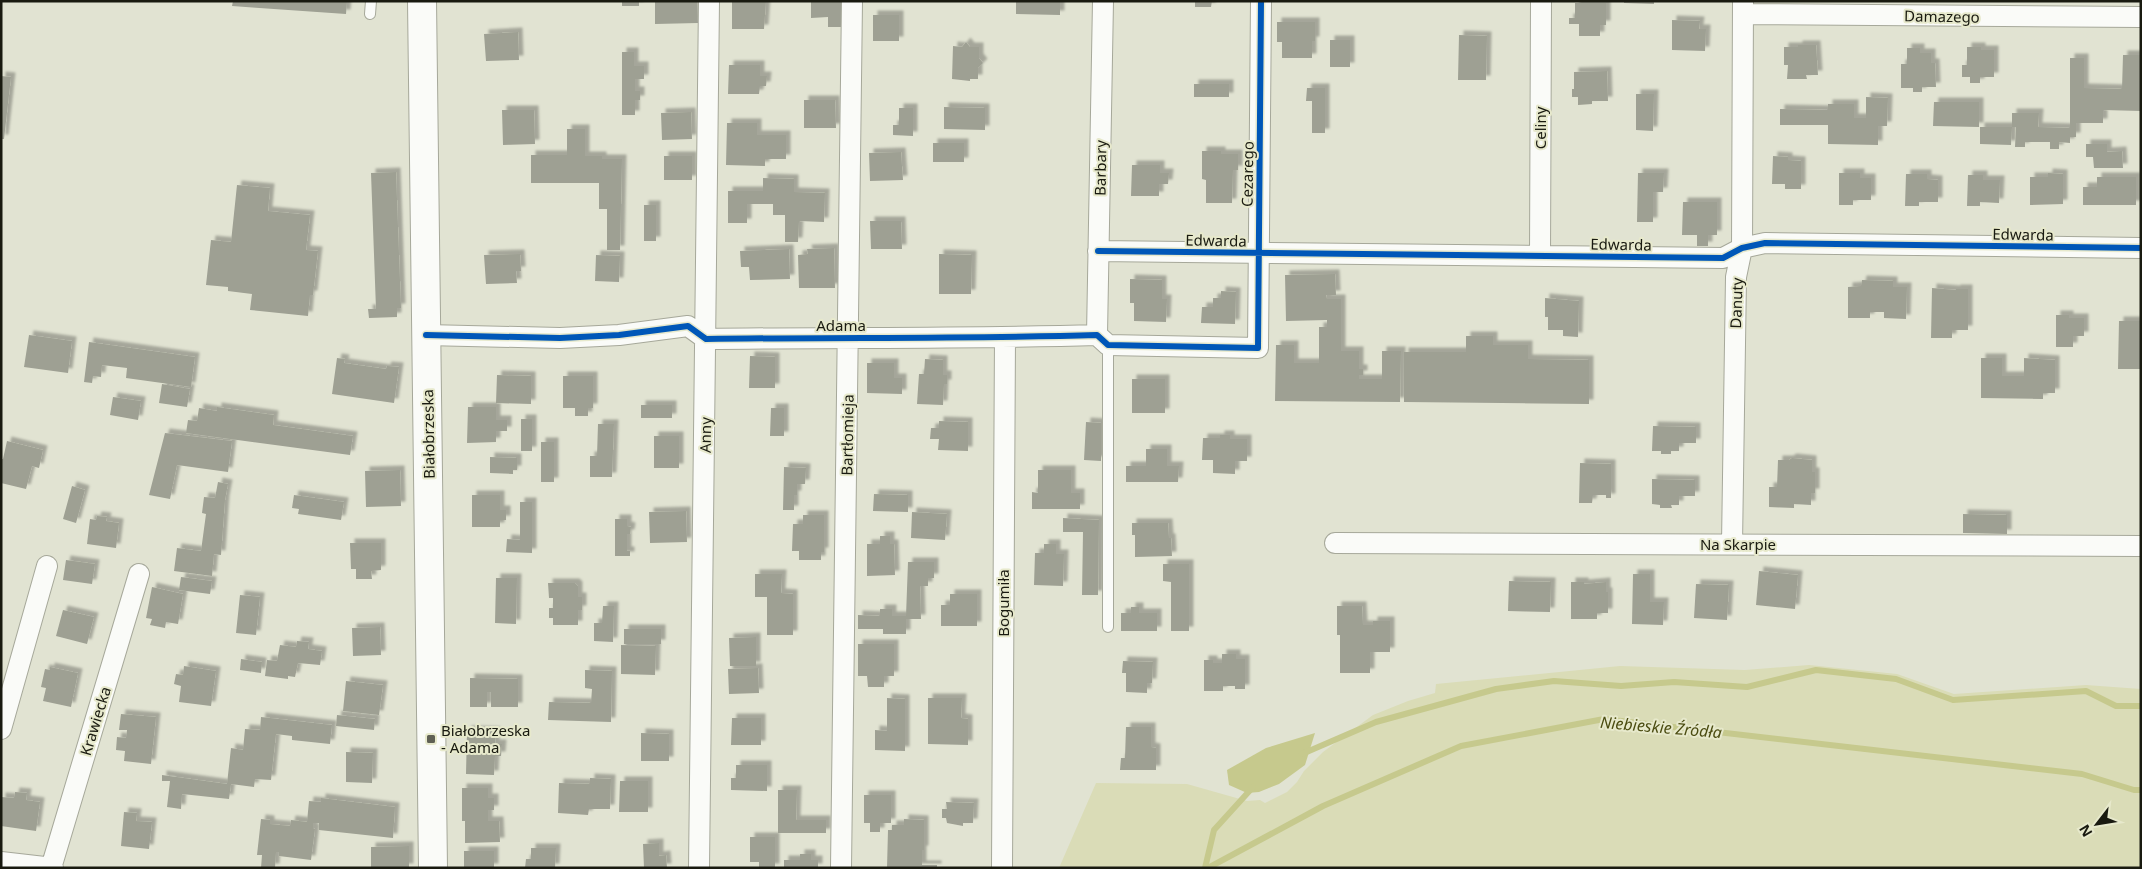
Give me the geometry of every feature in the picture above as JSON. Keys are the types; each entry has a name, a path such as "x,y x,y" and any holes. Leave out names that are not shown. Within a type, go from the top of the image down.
{"main road":[{"name":"Białobrzeska","path":"422,1 433,868"}],"street":[{"name":"Anny","path":"699,868 709,1"},
{"name":"Bartłomieja","path":"841,868 852,1"},
{"name":"Barbary","path":"1102,340 1098,251 1103,1"},
{"name":"Cezarego","path":"1258,348 1261,1"},
{"name":"Celiny","path":"1540,256 1541,1"},
{"name":"Damazego","path":"1743,8 2141,18"},
{"name":"Danuty","path":"1732,544 1736,277 1742,248 1743,8"},
{"name":"Edwarda","path":"1098,251 1723,258 1742,248 1765,243 2141,248"},
{"path":"426,335 560,338 619,335 688,326 706,339"},
{"name":"Adama","path":"706,339 848,337 1005,338 1102,340 1258,348"},
{"name":"Bogumiła","path":"1002,868 1005,338"},
{"name":"Na Skarpie","path":"1335,543 2141,546"},
{"path":"1,729 48,566"},
{"name":"Krawiecka","path":"1,862 52,868 139,574"}],"lane":[{"path":"370,14 371,1"},
{"path":"1102,340 1108,627"}],"shaded area":[{"path":"1809,665 1897,674 1954,694 2086,685 2141,689 2141,868 1059,868 1096,783 1187,784 1247,801 1260,800 1265,803 1287,792 1323,752 1373,715 1435,693 1436,684 1620,666 1745,670"},
{"path":"1315,733 1305,765 1279,784 1259,792 1247,793 1229,785 1227,770 1266,748"}],"building":[{"path":"233,1 347,1 346,14 232,6"},
{"path":"622,1 639,1 639,6 622,6"},
{"path":"655,1 697,1 698,23 655,24"},
{"path":"732,1 766,1 764,29 732,29"},
{"path":"811,1 843,1 844,27 828,27 828,17 811,18"},
{"path":"1016,1 1060,1 1060,15 1016,14"},
{"path":"1195,1 1212,1 1211,7 1195,7"},
{"path":"1624,1 1654,1 1654,4 1624,3"},
{"path":"1575,3 1606,3 1606,25 1600,25 1600,36 1579,36 1579,24 1569,24 1569,18 1575,18"},
{"path":"873,15 899,15 899,41 873,41"},
{"path":"1672,20 1700,21 1699,29 1706,29 1705,51 1672,50"},
{"path":"1277,22 1315,22 1315,41 1312,41 1312,58 1282,58 1282,42 1277,42"},
{"path":"518,32 519,60 486,61 484,34"},
{"path":"1459,35 1487,36 1486,80 1458,80"},
{"path":"1330,40 1350,40 1350,67 1330,67"},
{"path":"966,42 970,47 979,47 979,58 983,63 978,68 978,79 970,79 970,81 952,79 953,46 962,47"},
{"path":"1798,45 1816,45 1818,75 1806,75 1807,79 1787,79 1788,65 1784,65 1784,47 1798,47"},
{"path":"1967,47 1981,47 1981,50 1994,50 1994,77 1980,77 1980,83 1970,83 1970,77 1962,77 1962,65 1967,65"},
{"path":"1907,48 1920,48 1920,53 1931,53 1931,63 1935,63 1936,87 1922,87 1922,92 1913,92 1913,88 1901,88 1901,64 1907,64"},
{"path":"622,52 634,52 634,66 644,66 644,79 635,79 635,91 640,91 640,100 635,100 635,115 622,115"},
{"path":"2123,55 2141,55 2141,111 2103,110 2103,123 2076,123 2076,137 2070,137 2070,143 2059,142 2059,149 2050,149 2050,142 2025,142 2025,147 2015,147 2016,127 2012,127 2012,113 2039,113 2038,127 2070,128 2070,58 2084,58 2084,88 2122,89"},
{"path":"729,65 760,65 760,76 767,76 766,86 760,86 759,94 728,94"},
{"path":"1607,71 1608,101 1592,101 1592,104 1578,105 1578,97 1572,97 1574,72"},
{"path":"1,76 11,77 4,139 1,139"},
{"path":"1194,84 1229,84 1229,97 1194,97"},
{"path":"1307,88 1325,88 1325,133 1312,133 1312,101 1306,101"},
{"path":"1636,94 1654,94 1653,131 1636,130"},
{"path":"1866,97 1888,98 1887,126 1878,126 1878,145 1828,144 1828,125 1780,125 1780,109 1828,110 1828,104 1854,104 1854,118 1866,118"},
{"path":"804,100 835,100 836,128 804,128"},
{"path":"1934,102 1979,102 1979,127 1933,126"},
{"path":"944,107 985,108 985,130 944,129"},
{"path":"899,108 913,108 913,136 893,135 893,125 899,125"},
{"path":"502,110 534,110 535,144 503,145"},
{"path":"691,112 692,139 662,140 661,113"},
{"path":"727,123 757,123 757,135 786,135 786,159 765,159 765,166 726,165"},
{"path":"1980,127 2012,127 2011,145 1980,144"},
{"path":"567,129 585,129 585,156 602,156 602,159 622,159 620,250 607,250 607,209 599,209 599,183 531,183 531,155 567,155"},
{"path":"933,143 964,143 964,162 933,162"},
{"path":"2086,144 2107,144 2107,152 2122,151 2123,168 2094,168 2093,157 2086,157"},
{"path":"1202,151 1221,151 1221,154 1238,154 1238,170 1233,170 1232,203 1206,203 1206,180 1202,179"},
{"path":"901,152 903,180 870,181 869,153"},
{"path":"664,156 692,156 692,180 664,180"},
{"path":"1773,156 1788,157 1788,160 1801,161 1801,189 1785,189 1785,184 1772,184"},
{"path":"1132,165 1160,165 1160,173 1169,173 1168,184 1159,184 1159,196 1131,196"},
{"path":"396,172 401,308 397,308 397,317 369,318 368,309 376,309 371,173"},
{"path":"1638,173 1664,173 1663,192 1653,192 1653,222 1637,222"},
{"path":"1839,173 1860,173 1860,178 1871,178 1871,200 1853,200 1853,205 1839,205"},
{"path":"2048,173 2063,174 2063,204 2030,205 2030,177 2048,177"},
{"path":"1906,174 1927,174 1927,179 1938,180 1938,202 1919,202 1919,206 1905,206"},
{"path":"1968,175 1983,175 1983,180 2000,180 1999,203 1980,202 1980,206 1967,206"},
{"path":"2097,177 2136,177 2136,205 2083,205 2083,187 2097,187"},
{"path":"763,178 794,179 794,192 825,193 824,222 799,221 798,242 785,242 785,215 773,215 773,204 747,204 747,223 728,223 728,191 763,191"},
{"path":"237,185 270,188 268,211 310,215 306,250 318,251 313,295 310,295 308,316 250,310 252,294 228,291 228,287 206,285 211,240 231,242"},
{"path":"1683,202 1717,202 1717,235 1708,235 1708,246 1697,246 1697,235 1682,235"},
{"path":"644,205 656,205 656,241 644,241"},
{"path":"870,221 901,221 902,249 871,249"},
{"path":"834,248 835,288 799,288 798,255 808,254 807,249"},
{"path":"789,249 790,279 750,280 749,267 741,267 740,251"},
{"path":"520,254 521,271 516,271 517,283 486,284 484,255"},
{"path":"939,254 972,255 971,294 939,294"},
{"path":"596,255 620,256 619,282 595,281"},
{"path":"1335,274 1336,295 1326,295 1327,299 1341,299 1341,351 1359,351 1359,369 1363,369 1363,375 1359,375 1359,379 1382,379 1382,351 1401,351 1400,402 1275,401 1276,345 1294,345 1294,363 1319,363 1319,327 1327,327 1327,320 1286,321 1285,275"},
{"path":"1130,279 1162,280 1162,299 1167,299 1166,322 1134,321 1134,303 1130,303"},
{"path":"1862,280 1893,281 1893,287 1907,287 1906,319 1884,318 1884,312 1870,312 1870,318 1848,318 1848,287 1861,286"},
{"path":"1932,288 1968,289 1968,330 1952,330 1952,338 1931,338"},
{"path":"1221,291 1236,292 1235,324 1201,323 1202,307 1213,307 1213,298 1221,298"},
{"path":"1545,298 1579,301 1578,337 1563,336 1563,330 1548,330 1548,317 1545,317"},
{"path":"2056,315 2069,315 2069,318 2084,318 2084,336 2073,336 2073,347 2056,347"},
{"path":"2119,321 2141,321 2141,369 2118,369"},
{"path":"29,335 72,341 68,373 24,367"},
{"path":"1466,336 1493,336 1493,345 1528,345 1528,359 1589,360 1589,404 1404,402 1404,352 1466,352"},
{"path":"89,342 195,357 191,387 126,378 127,368 102,365 101,377 93,376 92,383 84,382"},
{"path":"750,356 775,357 775,388 749,388"},
{"path":"337,358 345,359 344,363 386,369 387,366 399,367 394,403 332,394"},
{"path":"1981,358 2002,358 2002,376 2024,376 2024,358 2055,360 2055,393 2043,393 2043,399 1981,398"},
{"path":"925,359 943,360 943,375 947,375 947,384 944,384 943,405 917,404 919,374 924,374"},
{"path":"867,363 894,363 894,378 902,378 902,394 867,393"},
{"path":"497,375 531,376 531,404 496,403"},
{"path":"563,376 593,376 593,408 588,408 588,416 575,416 575,408 563,408"},
{"path":"1132,379 1165,379 1165,413 1132,413"},
{"path":"162,384 190,389 187,407 159,403"},
{"path":"113,397 141,401 138,420 110,415"},
{"path":"641,405 672,405 672,418 641,418"},
{"path":"217,407 274,415 273,425 353,436 350,455 186,433 188,420 197,421 199,408 217,411"},
{"path":"468,407 496,407 496,420 507,420 507,431 496,431 496,442 467,443"},
{"path":"771,408 784,408 784,436 770,436"},
{"path":"521,419 532,419 532,451 521,451"},
{"path":"939,421 968,422 968,451 938,450 939,439 930,439 931,428 939,428"},
{"path":"1086,422 1101,423 1101,461 1084,460"},
{"path":"598,424 614,424 612,477 590,477 590,456 597,456"},
{"path":"1653,426 1696,427 1696,443 1679,443 1679,451 1671,451 1671,454 1661,454 1661,451 1652,451"},
{"path":"165,433 232,441 228,472 177,465 170,499 149,495"},
{"path":"1220,435 1230,435 1230,439 1247,439 1247,461 1235,461 1235,474 1213,473 1213,460 1202,460 1203,438 1220,438"},
{"path":"654,436 679,436 679,468 654,468"},
{"path":"7,441 43,450 39,468 32,466 26,489 1,483 1,459 3,459"},
{"path":"541,442 554,442 554,482 541,482"},
{"path":"1146,449 1167,449 1167,466 1179,466 1178,482 1126,482 1126,466 1146,466"},
{"path":"490,457 517,458 517,470 513,470 513,474 490,473"},
{"path":"1792,458 1812,460 1812,472 1815,472 1815,493 1811,493 1811,505 1794,504 1794,508 1769,507 1769,487 1777,487 1778,460 1789,460"},
{"path":"1580,463 1611,464 1611,498 1606,498 1606,495 1593,495 1592,503 1579,503"},
{"path":"784,467 806,468 805,484 797,484 797,495 794,495 794,510 783,510"},
{"path":"400,470 401,506 366,507 365,471"},
{"path":"1038,470 1071,470 1071,493 1080,493 1080,509 1032,509 1032,492 1038,493"},
{"path":"1652,479 1695,480 1695,496 1679,496 1679,505 1671,505 1672,508 1660,508 1660,505 1652,504"},
{"path":"218,482 228,484 221,555 214,554 212,576 174,571 177,548 201,551 206,514 202,513 204,497 215,498"},
{"path":"72,486 85,490 76,523 63,519"},
{"path":"874,494 908,495 908,512 873,511"},
{"path":"294,495 344,502 341,520 298,514 299,509 292,508"},
{"path":"472,495 500,495 500,510 506,510 506,520 500,520 500,527 472,527"},
{"path":"520,502 532,502 532,553 506,552 507,539 520,540"},
{"path":"686,511 687,542 650,543 649,512"},
{"path":"912,512 947,514 945,540 911,538"},
{"path":"1963,514 2007,515 2007,534 1963,533"},
{"path":"803,515 824,515 824,552 821,552 821,560 799,560 799,551 792,551 793,524 803,524"},
{"path":"97,516 107,517 106,521 119,523 116,548 87,544 90,519 96,520"},
{"path":"1063,518 1099,520 1098,595 1082,595 1083,532 1063,532"},
{"path":"615,519 627,519 627,526 631,527 630,534 627,534 627,551 630,551 630,556 615,556"},
{"path":"1132,523 1168,523 1172,556 1135,557 1135,535 1132,535"},
{"path":"880,536 890,536 890,544 894,544 895,575 867,576 867,544 880,544"},
{"path":"350,543 381,543 381,570 371,571 372,579 356,579 356,569 351,569"},
{"path":"1044,544 1056,544 1056,554 1064,554 1063,586 1034,585 1035,553 1044,553"},
{"path":"66,560 95,564 92,584 63,580"},
{"path":"908,562 934,562 934,578 928,578 928,586 920,586 921,619 906,619 906,634 883,634 883,629 858,629 858,615 880,616 880,609 892,609 892,616 906,616"},
{"path":"1163,564 1189,564 1189,631 1171,631 1171,582 1163,581"},
{"path":"1759,571 1798,575 1795,609 1756,605"},
{"path":"755,574 782,574 781,593 793,594 793,635 767,635 767,597 755,597"},
{"path":"1633,574 1650,574 1650,602 1664,602 1663,625 1632,624"},
{"path":"181,577 212,581 210,594 179,590"},
{"path":"496,578 517,578 516,624 495,623"},
{"path":"1509,581 1551,582 1550,612 1508,611"},
{"path":"1571,582 1584,582 1584,584 1606,582 1608,613 1597,613 1597,619 1571,619"},
{"path":"548,583 575,583 578,586 578,597 582,597 582,610 578,610 578,625 553,625 553,618 549,618 549,608 553,608 553,598 549,598"},
{"path":"1696,584 1729,585 1727,620 1694,618"},
{"path":"152,587 183,594 178,624 166,622 165,628 150,625 152,619 146,618"},
{"path":"950,594 977,594 977,626 941,626 941,605 950,605"},
{"path":"240,595 260,597 256,635 236,633"},
{"path":"603,606 614,606 613,642 594,641 594,623 602,623"},
{"path":"1337,606 1362,606 1363,625 1373,625 1373,621 1390,621 1390,652 1370,652 1370,673 1340,673 1340,635 1337,635"},
{"path":"1131,607 1139,607 1139,613 1157,613 1157,631 1121,631 1121,613 1131,613"},
{"path":"63,610 94,617 87,644 56,636"},
{"path":"380,627 381,655 353,656 352,628"},
{"path":"624,629 661,629 661,644 624,644"},
{"path":"756,637 756,666 730,666 729,638"},
{"path":"297,641 309,642 308,649 322,651 320,665 298,663 295,677 288,676 288,679 265,676 267,660 277,661 280,645 296,647"},
{"path":"858,644 894,644 894,676 884,676 884,687 868,687 867,676 858,676"},
{"path":"621,645 656,646 655,675 621,674"},
{"path":"1222,654 1236,654 1236,659 1245,659 1245,689 1235,689 1235,686 1223,686 1223,691 1204,691 1204,660 1222,663"},
{"path":"241,659 262,662 261,673 240,670"},
{"path":"1123,661 1153,662 1152,683 1147,683 1147,693 1126,692 1126,673 1122,673"},
{"path":"184,666 216,671 211,706 179,702 181,686 174,684 176,674 183,675"},
{"path":"50,667 78,673 71,707 43,701 46,688 41,687 45,669 50,670"},
{"path":"758,668 759,693 729,694 728,669"},
{"path":"585,670 612,671 611,722 548,720 549,702 591,703 592,689 585,688"},
{"path":"470,678 518,679 518,707 491,707 491,692 487,692 487,707 470,707"},
{"path":"346,681 383,685 379,715 343,711"},
{"path":"887,698 905,699 905,751 875,750 875,730 887,731"},
{"path":"928,698 962,698 961,718 968,719 968,745 928,744"},
{"path":"121,714 156,717 151,764 124,761 125,751 116,750 117,737 126,738 127,730 119,730"},
{"path":"337,715 375,719 374,730 336,726"},
{"path":"261,717 332,725 330,744 292,740 292,736 276,734 271,780 255,779 254,787 231,784 229,799 182,794 181,809 167,807 170,781 162,781 162,775 227,784 231,748 243,750 245,729 260,730"},
{"path":"732,718 761,718 761,745 731,745"},
{"path":"1126,727 1151,727 1151,747 1156,748 1156,770 1120,770 1121,758 1125,758"},
{"path":"467,730 496,731 495,744 502,744 501,756 495,756 494,775 466,774"},
{"path":"641,733 669,734 669,761 641,761"},
{"path":"346,752 373,753 372,783 346,782"},
{"path":"736,765 767,765 767,791 731,790 731,778 736,778"},
{"path":"590,778 611,779 610,809 589,809 588,815 558,813 559,783 590,784"},
{"path":"620,781 648,781 648,812 619,812"},
{"path":"462,788 488,788 488,798 494,798 494,810 488,810 488,821 499,821 500,842 465,843 465,821 462,821"},
{"path":"778,790 797,790 796,820 826,820 826,833 778,833"},
{"path":"15,792 27,793 26,800 40,802 36,831 1,826 1,797 14,798"},
{"path":"864,795 891,795 891,823 880,823 880,832 870,832 870,823 864,823"},
{"path":"321,798 395,807 393,838 319,830 319,823 313,823 313,828 315,829 311,860 279,856 279,852 276,852 275,868 261,868 262,855 257,855 261,819 270,820 270,824 290,826 291,820 307,822 309,801 321,802"},
{"path":"946,802 974,803 973,823 963,823 963,826 947,823 946,818 942,818 942,809 947,809"},
{"path":"124,812 137,813 136,821 152,822 149,849 121,846"},
{"path":"904,819 924,820 922,865 937,865 937,868 887,868 888,830 892,830 892,825 904,825"},
{"path":"750,837 775,837 775,868 759,868 759,862 750,862"},
{"path":"659,843 659,856 666,855 667,868 644,868 643,844"},
{"path":"409,846 409,868 371,868 371,847"},
{"path":"531,848 556,848 555,868 525,868 526,859 531,859"},
{"path":"464,851 494,851 494,868 464,868"},
{"path":"800,854 811,854 811,860 818,860 818,868 784,868 784,860 800,860"}],"waterway":[{"path":"1302,754 1376,722 1496,689 1554,681 1621,686 1674,682 1747,687 1816,670 1896,679 1953,700 2086,691 2116,706 2141,706"},
{"name":"Niebieskie Źródła","path":"1208,868 1323,806 1461,746 1604,719 2082,774 2134,790 2141,790"},
{"path":"1205,868 1214,830 1253,787"}],"cycle path":[{"path":"426,335 560,338 619,335 688,326 706,339 1097,335 1108,345 1258,348 1261,1"},
{"path":"1098,251 1723,258 1742,248 1765,243 2141,248"}],"place":[{"name":"Białobrzeska - Adama","path":"431,739"}]}
